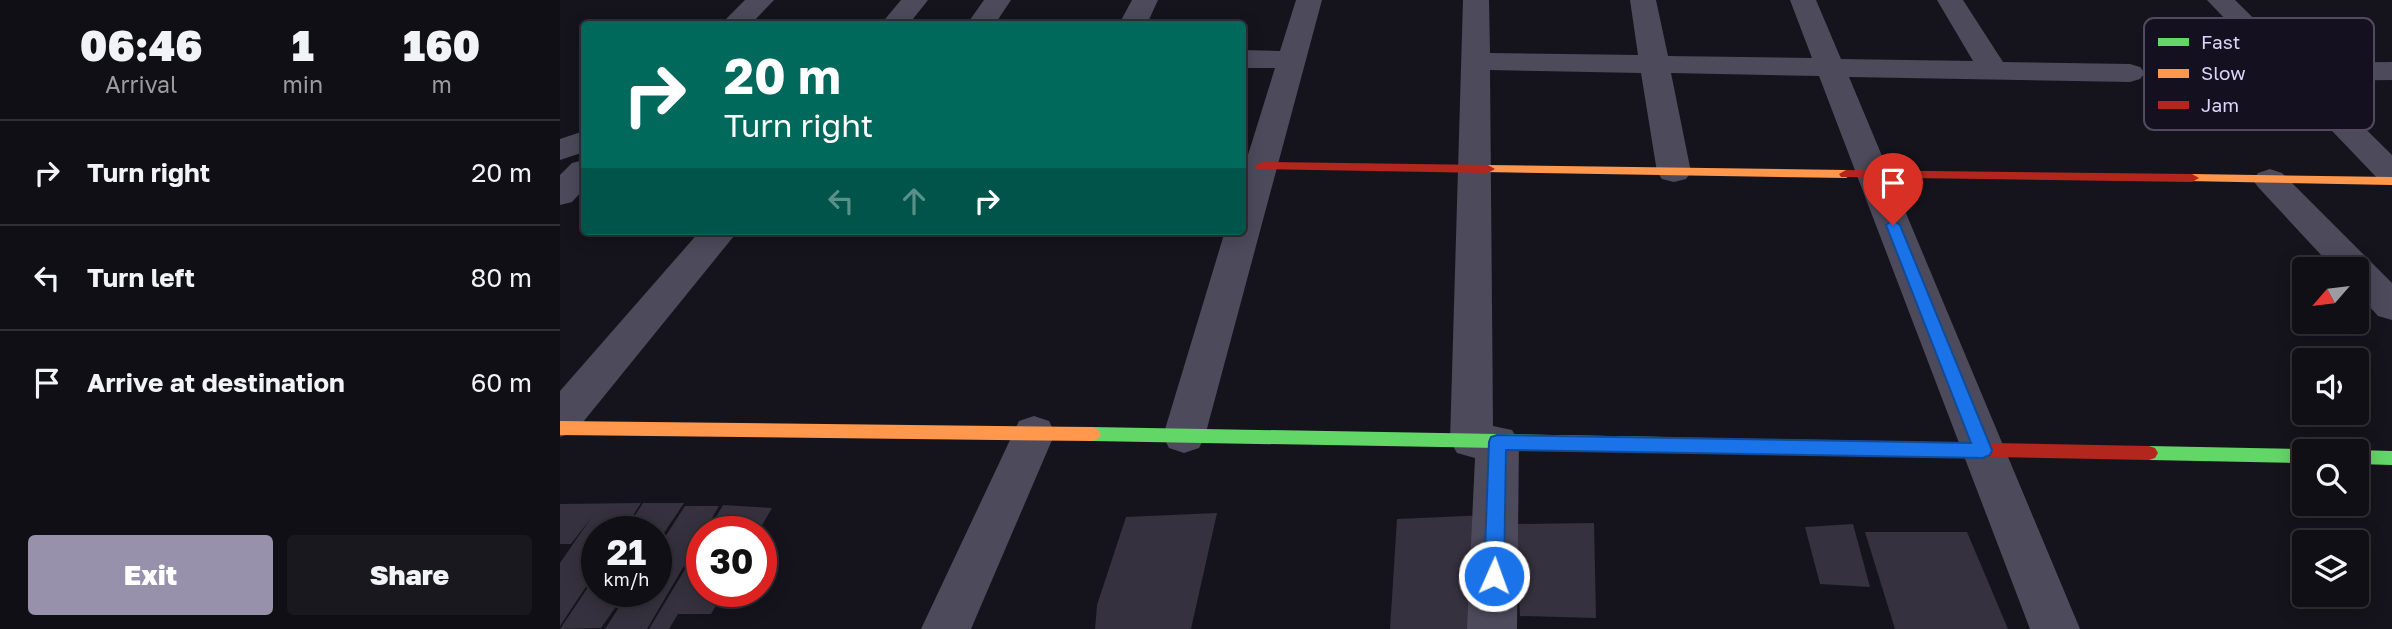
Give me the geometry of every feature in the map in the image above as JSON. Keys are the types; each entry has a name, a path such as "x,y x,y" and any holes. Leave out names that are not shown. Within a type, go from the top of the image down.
{"street":[{"path":"739,21 761,0"},
{"path":"898,21 915,0"},
{"path":"983,21 998,0"},
{"path":"1134,21 1145,0"},
{"path":"1246,221 1309,0"},
{"path":"1476,0 1475,169 1492,629"},
{"path":"1643,0 1674,172"},
{"path":"1803,0 2055,629"},
{"path":"1950,0 1993,70"},
{"path":"2221,0 2238,18"},
{"path":"1246,59 1292,60"},
{"path":"1476,61 2130,73"},
{"path":"2374,71 2392,71"},
{"path":"2348,130 2392,174"},
{"path":"560,150 581,142"},
{"path":"1262,166 2392,181"},
{"path":"560,194 581,173"},
{"path":"2270,180 2344,257"},
{"path":"560,420 717,235"},
{"path":"1184,436 1242,235"},
{"path":"2370,283 2392,306"},
{"path":"560,428 1034,433 2292,456"},
{"path":"946,629 1034,433"},
{"path":"2369,457 2392,458"}],"building":[{"path":"641,503 632,516 581,516 581,531 571,544 560,544 560,504"},
{"path":"643,503 684,503 672,521 672,516 634,516"},
{"path":"723,505 772,508 767,516 716,516"},
{"path":"685,506 719,506 713,516 686,516 686,562 672,586 672,526"},
{"path":"1217,513 1191,629 1095,629 1097,605 1126,517"},
{"path":"1488,515 1485,629 1390,629 1397,519"},
{"path":"1594,523 1596,618 1520,616 1515,524"},
{"path":"1853,524 1870,587 1820,584 1805,527"},
{"path":"1865,532 1967,532 2008,629 1895,629"},
{"path":"581,533 581,594 560,626 560,563"},
{"path":"686,568 686,607 715,607 711,614 678,614 669,629 649,629 662,607 672,607 672,591"},
{"path":"581,598 581,607 616,607 601,628 560,629"},
{"path":"619,607 660,607 647,629 605,629"}],"traffic: fast":[{"path":"1092,434 1664,444"},
{"path":"2149,453 2292,456"},
{"path":"2369,457 2392,458"}],"traffic: slow":[{"path":"1488,169 1846,174"},
{"path":"2192,178 2392,181"},
{"path":"560,428 1092,434"}],"traffic: jam":[{"path":"1262,166 1488,169"},
{"path":"1846,174 2192,178"},
{"path":"1664,444 2149,453"}],"route":[{"path":"1494,576 1497,442 1983,450 1893,225"}]}
